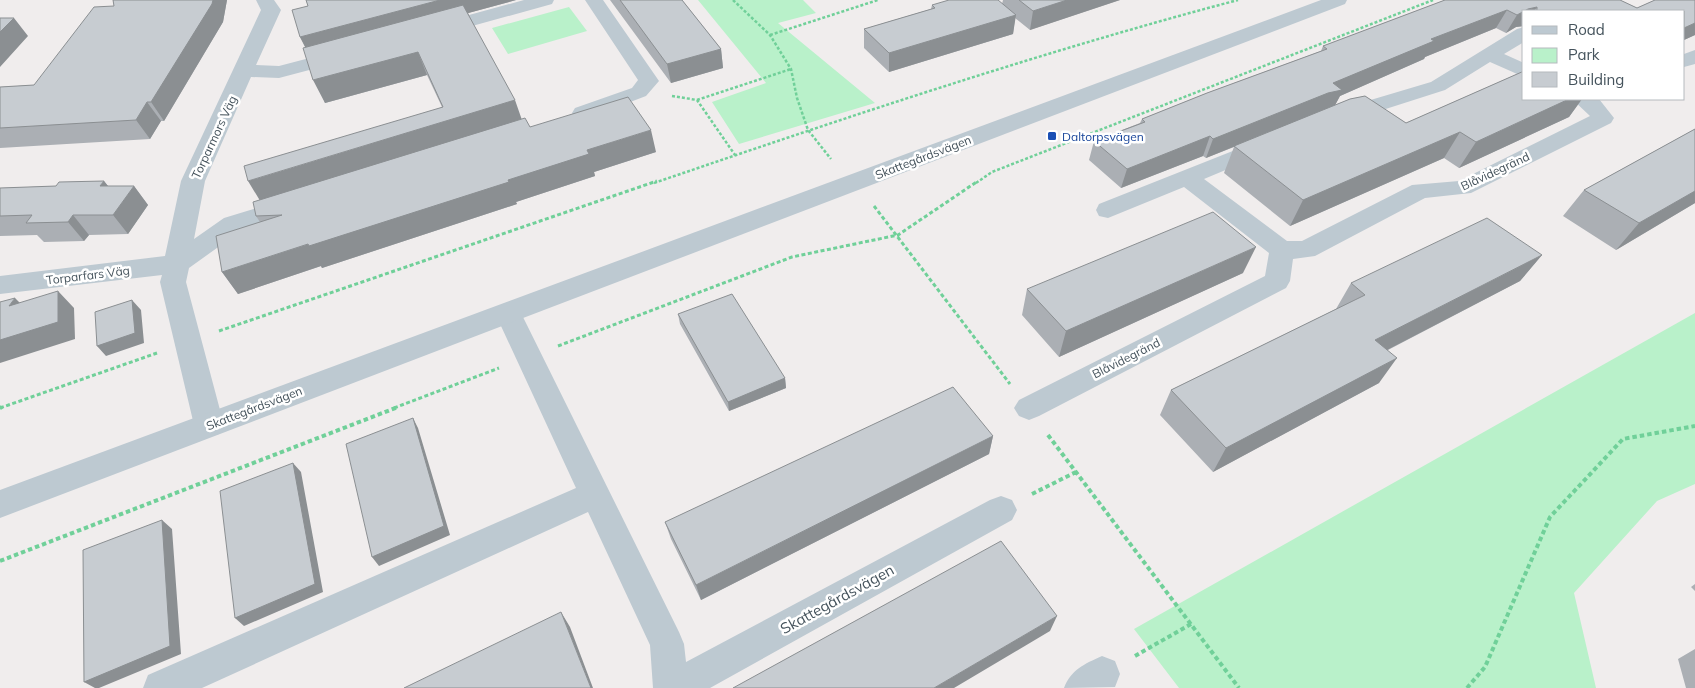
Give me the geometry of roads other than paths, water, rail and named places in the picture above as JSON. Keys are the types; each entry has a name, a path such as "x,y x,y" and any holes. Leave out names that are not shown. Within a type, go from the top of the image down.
{"street":[{"name":"Torparmors Väg","path":"210,425 173,282 193,181 245,71 271,10 265,0"},
{"path":"422,34 545,0"},
{"path":"567,119 639,92 649,81 594,0"},
{"name":"Skattegårdsvägen","path":"0,504 1338,0"},
{"path":"1328,119 1372,108 1438,86 1522,34"},
{"path":"245,71 279,72 365,49"},
{"path":"1489,54 1522,70"},
{"name":"Blåvidegränd","path":"1028,408 1277,281 1282,250 1306,250 1420,191 1463,188 1604,118 1594,100"},
{"path":"1108,210 1284,137"},
{"path":"1187,178 1282,250"},
{"path":"176,264 233,224 316,198"},
{"name":"Torparfars Väg","path":"0,285 176,264"},
{"name":"Skattegårdsvägen","path":"508,313 667,644 673,688 1001,510"},
{"path":"162,688 596,494"}],"place":[{"name":"Daltorpsvägen","path":"1052,136"}]}
